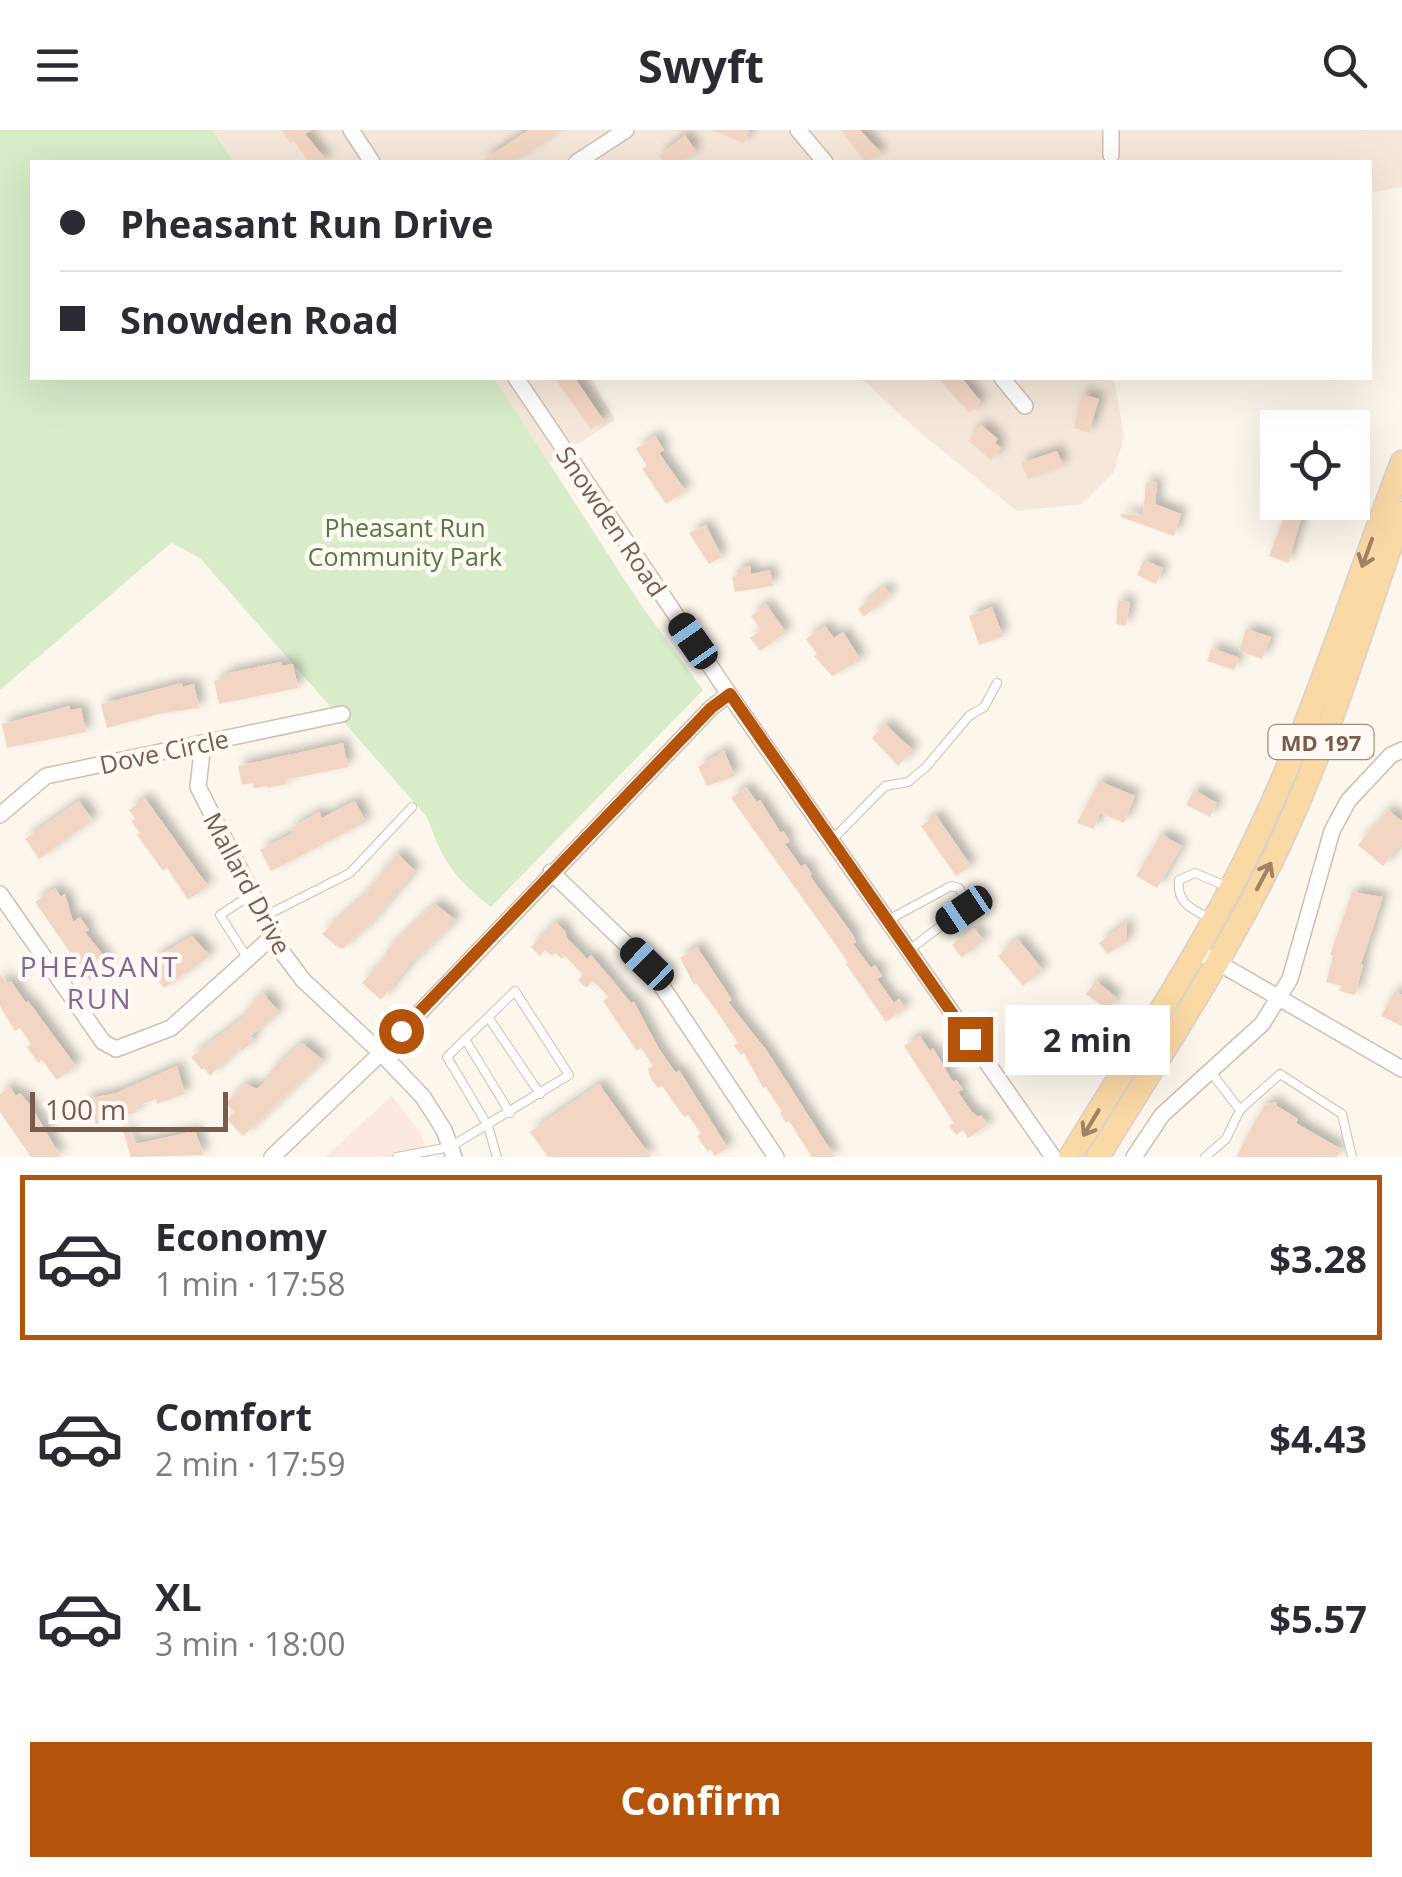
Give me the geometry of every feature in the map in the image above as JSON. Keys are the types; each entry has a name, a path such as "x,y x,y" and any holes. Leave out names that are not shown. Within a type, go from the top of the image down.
{"main road":[{"name":"MD 197","path":"1098,1157 1206,956 1213,920 1291,758 1402,462"},
{"name":"MD 197","path":"1070,1157 1266,872 1289,824 1402,513"}],"street":[{"path":"350,130 371,160"},
{"path":"580,160 626,130"},
{"path":"798,130 823,160"},
{"path":"1111,130 1111,155"},
{"name":"Snowden Road","path":"517,380 730,694 1053,1157"},
{"path":"1004,380 1026,406"},
{"path":"272,1157 381,1052 711,708 730,694"},
{"name":"Dove Circle","path":"0,816 46,776 342,714"},
{"name":"Mallard Drive","path":"203,743 198,787 273,936 303,980 423,1097 452,1152"},
{"path":"1137,1155 1162,1115 1262,1024 1290,979 1332,832 1348,802 1391,755 1402,750"},
{"path":"551,872 647,964 776,1157"},
{"path":"0,894 104,1042 116,1049 171,1028 273,936"},
{"path":"1206,956 1402,1070"}],"lane":[{"path":"832,840 884,786 908,782 926,767 969,716 984,707 997,682"},
{"path":"263,917 350,873 412,806"},
{"path":"1213,920 1185,904 1179,894 1179,880 1195,873 1230,888"},
{"path":"888,920 951,886 959,888 967,901 966,907 909,950"},
{"path":"248,958 220,915 252,894"},
{"path":"398,1157 452,1152 488,1126 569,1075 515,991 447,1057 488,1126 497,1157"},
{"path":"488,1017 540,1094"},
{"path":"465,1040 510,1112"},
{"path":"1210,1071 1240,1110"},
{"path":"1205,1157 1226,1139 1240,1110 1280,1074 1342,1114 1352,1157"}],"shaded area":[{"path":"212,130 1402,130 1402,187 1372,193 1372,160 233,160"},
{"path":"495,380 592,380 615,420 549,463"},
{"path":"863,380 1112,380 1124,437 1114,472 1082,504 1017,511 918,431"},
{"path":"392,1096 421,1134 430,1157 325,1157"}],"green space":[{"name":"Pheasant Run Community Park","path":"0,130 212,130 233,160 30,160 30,380 495,380 641,605 703,690 491,907 451,868 427,817 200,558 171,543 0,690"}],"building":[{"path":"282,130 312,130 305,134 326,160 308,160 294,141 290,143"},
{"path":"529,130 558,130 514,160 483,160"},
{"path":"711,130 749,130 744,143"},
{"path":"841,130 860,130 882,154 864,160"},
{"path":"685,135 696,151 682,160 662,160 659,156"},
{"path":"555,380 576,380 604,421 591,429"},
{"path":"939,380 964,380 981,402 970,413"},
{"path":"1082,394 1099,399 1089,433 1074,428"},
{"path":"981,425 998,439 995,443 1001,448 991,460 968,441"},
{"path":"655,436 664,450 659,453 686,491 666,504 642,469 647,466 636,449"},
{"path":"1057,451 1063,465 1028,479 1021,463"},
{"path":"1146,482 1157,483 1155,504 1181,514 1174,536 1121,517 1143,515"},
{"path":"1283,520 1301,520 1288,563 1269,556"},
{"path":"706,525 722,557 709,564 689,533"},
{"path":"1144,560 1163,568 1156,584 1137,575"},
{"path":"750,566 751,574 770,570 773,586 735,592 732,577 738,575 737,569"},
{"path":"884,587 891,595 864,617 858,609"},
{"path":"1118,600 1130,602 1126,626 1116,624"},
{"path":"766,604 786,632 760,651 750,638 761,630 751,616"},
{"path":"992,607 1003,636 979,645 969,616"},
{"path":"825,626 834,638 843,632 861,660 832,676 814,656 817,654 806,639"},
{"path":"1246,629 1271,637 1262,659 1239,651"},
{"path":"1212,648 1239,658 1234,670 1207,661"},
{"path":"281,662 282,666 293,664 298,688 219,704 214,681 225,678 224,674"},
{"path":"182,683 183,687 194,684 199,708 107,728 101,704"},
{"path":"70,706 70,710 81,708 86,732 7,748 2,724"},
{"path":"885,724 913,750 898,766 872,738"},
{"path":"343,743 348,767 285,780 286,784 268,788 254,788 253,783 242,785 238,766"},
{"path":"724,751 735,776 707,786 698,767"},
{"path":"1099,781 1135,796 1124,823 1100,813 1094,829 1077,823"},
{"path":"746,787 790,841 785,844 801,867 805,864 812,874 853,935 853,944 871,968 875,965 882,976 877,979 894,1003 899,999 905,1008 886,1022 731,798"},
{"path":"1194,790 1217,803 1210,817 1186,805"},
{"path":"145,798 208,886 188,900 167,868 163,871 137,835 140,833 131,821 135,819 129,810"},
{"path":"79,801 93,820 39,859 25,839"},
{"path":"355,801 366,822 271,871 260,850 293,833 291,828 319,812 322,818"},
{"path":"1388,810 1402,821 1402,843 1383,866 1358,845"},
{"path":"936,815 971,866 956,876 921,826"},
{"path":"1161,834 1182,846 1157,888 1136,876"},
{"path":"397,853 415,871 361,934 343,949 336,946 322,934 364,896"},
{"path":"55,888 61,897 65,894 73,922 80,917 89,930 85,932 110,964 90,981 35,902"},
{"path":"1352,892 1383,897 1355,995 1326,982 1333,956 1330,955"},
{"path":"435,904 456,920 381,1000 362,983 388,955 385,952"},
{"path":"556,922 587,959 591,955 634,1002 659,1049 676,1073 679,1070 728,1148 715,1156 711,1150 708,1152 688,1115 684,1117 662,1086 658,1088 651,1079 648,1069 653,1066 641,1048 637,1051 603,1001 609,997 593,981 586,988 578,980 583,975 565,956 552,956 545,950 540,956 531,947"},
{"path":"1127,922 1127,942 1107,954 1099,943"},
{"path":"974,928 984,940 962,958 952,945"},
{"path":"192,936 210,956 164,988 149,969 156,964 153,959"},
{"path":"1018,939 1043,970 1023,986 998,956"},
{"path":"697,947 732,1000 728,1002 767,1051 835,1157 812,1157 789,1121 786,1123 766,1087 763,1088 744,1053 741,1055 734,1046 738,1043 694,985 680,958"},
{"path":"0,974 28,1001 76,1066 57,1080 42,1060 38,1063 27,1047 31,1044 20,1028 15,1031 0,1006"},
{"path":"1096,981 1117,998 1108,1010 1086,994"},
{"path":"1395,991 1402,995 1402,1026 1381,1016"},
{"path":"263,993 279,1012 251,1036 254,1040 242,1051 239,1048 210,1076 191,1057 246,1016 244,1013"},
{"path":"920,1036 930,1051 933,1048 953,1082 956,1080 963,1089 958,1092 972,1112 981,1115 988,1125 968,1138 963,1130 956,1135 949,1126 954,1123 904,1046"},
{"path":"302,1043 323,1060 243,1136 227,1119 234,1112 226,1103 246,1084 257,1089 273,1074 270,1071"},
{"path":"177,1066 185,1094 157,1104 156,1099 135,1107 137,1112 96,1124 90,1116 84,1100 116,1093"},
{"path":"599,1084 651,1157 548,1157 530,1132"},
{"path":"10,1087 31,1106 61,1157 31,1157 0,1112 0,1094"},
{"path":"1276,1102 1298,1119 1296,1123 1341,1149 1337,1157 1236,1157 1264,1105"},
{"path":"122,1127 136,1144 195,1131 204,1155 131,1157"}],"district":[{"name":"PHEASANT RUN","path":"100,982"}],"route":[{"path":"401,1031 711,708 730,694 970,1039"}]}
